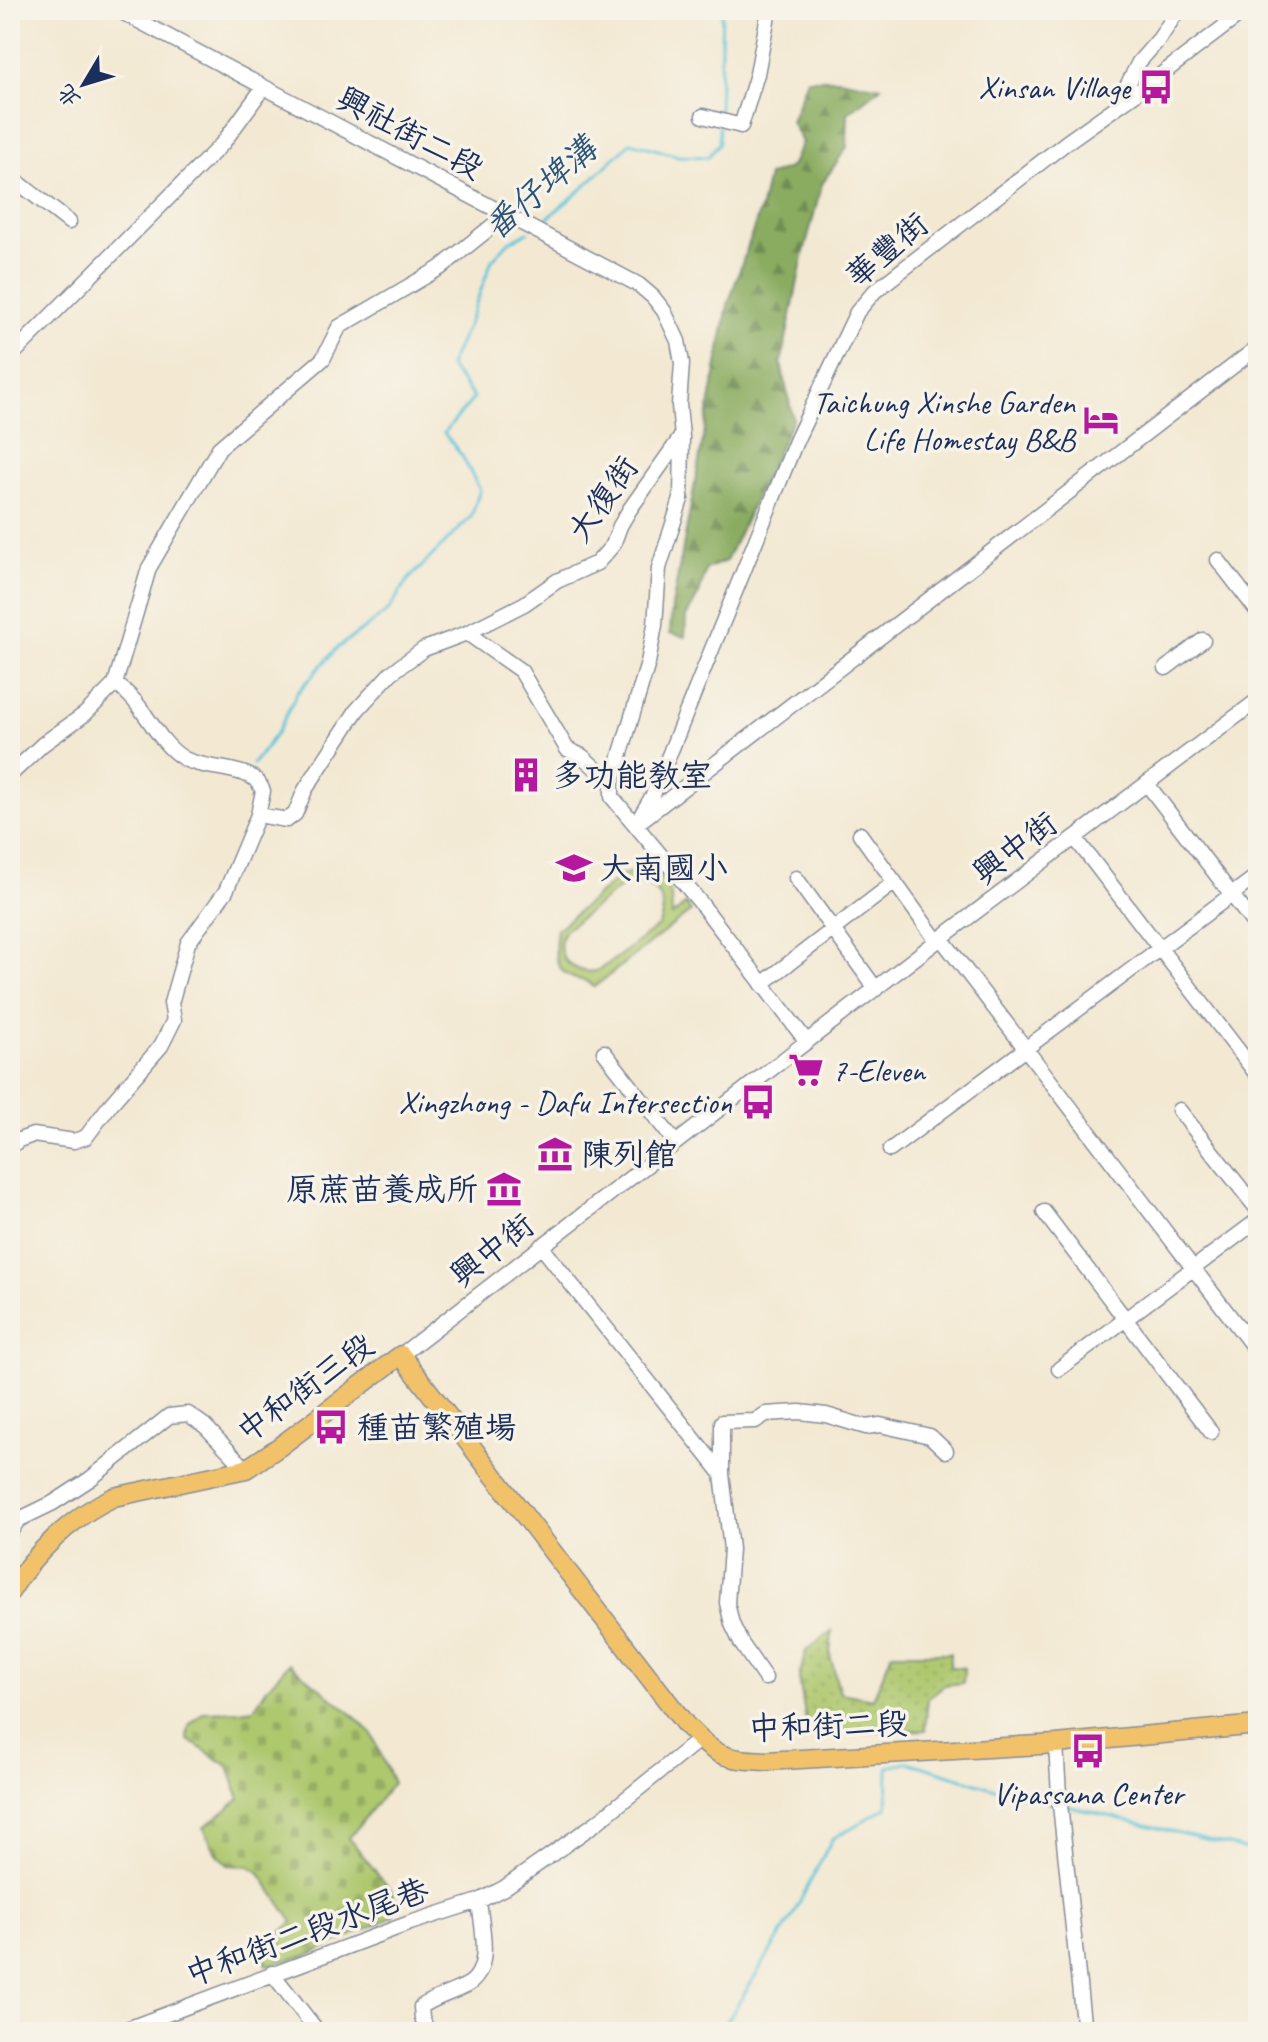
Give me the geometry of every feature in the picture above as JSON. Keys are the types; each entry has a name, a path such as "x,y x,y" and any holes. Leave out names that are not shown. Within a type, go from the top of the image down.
{"main road":[{"name":"中和街三段","path":"10,1592 61,1532 100,1503 114,1497 246,1469 401,1355"},
{"name":"中和街二段","path":"401,1355 675,1711 700,1739 720,1755 735,1760 766,1761 1056,1744 1258,1725"}],"street":[{"name":"興社街二段","path":"118,10 639,285 664,311 678,341 682,363 679,405 682,437"},
{"path":"703,116 741,126 757,74 769,10"},
{"path":"1116,108 1139,62 1160,38 1178,10"},
{"name":"華豐街","path":"636,824 653,795 796,441 857,312 875,291 1067,142 1246,10"},
{"path":"10,357 223,143 263,88"},
{"path":"10,176 69,222"},
{"path":"10,775 43,744 85,714 115,684 149,568 219,448 323,359 339,327 440,268 506,215"},
{"path":"636,824 1258,347"},
{"name":"大復街","path":"258,815 287,820 295,814 305,790 331,747 357,710 391,673 424,649 467,633 524,604 557,581 597,563 613,545 630,509 682,437"},
{"name":"大復街","path":"612,783 648,663 655,625 659,568 681,499 682,437"},
{"path":"1218,560 1258,612"},
{"path":"467,633 521,671 567,749 582,756 612,783 612,797 699,901 807,1042"},
{"path":"1166,668 1203,640"},
{"path":"10,1147 33,1135 74,1141 86,1137 161,1046 174,1020 171,1003 188,943 226,891 258,815 263,791 257,781 247,775 186,760 166,744 143,710 115,684"},
{"name":"興中街","path":"401,1355 939,940 1258,700"},
{"path":"1147,784 1258,929"},
{"path":"860,834 1258,1353"},
{"path":"1075,838 1258,1076"},
{"path":"890,1150 1258,875"},
{"path":"796,878 876,989"},
{"path":"762,984 895,882"},
{"path":"604,1052 675,1142"},
{"path":"1179,1110 1258,1210"},
{"path":"1044,1212 1211,1432"},
{"path":"1059,1369 1258,1220"},
{"path":"541,1246 722,1474"},
{"path":"765,1678 741,1643 727,1603 731,1549 722,1474 722,1422 755,1421 766,1414 814,1413 866,1427 880,1425 930,1436 946,1451"},
{"name":"中和街三段","path":"10,1532 18,1520 53,1503 90,1479 169,1416 188,1414 205,1426 246,1469"},
{"name":"中和街二段水尾巷","path":"119,2032 272,1973 479,1901 504,1888 585,1831 700,1739"},
{"path":"1056,1744 1084,2032"},
{"name":"中和街二段水尾巷","path":"428,2032 421,2007 470,1984 479,1972 484,1957 479,1901"},
{"path":"272,1973 318,2032"}],"green space":[{"path":"807,79 839,79 881,87 848,113 847,147 822,184 803,256 781,364 793,419 726,561 706,569 699,594 686,617 685,637 670,633 672,607 728,305 761,207 768,176 791,167 802,142 791,122"},
{"path":"644,873 664,879 671,895 672,916 686,904 691,911 594,987 562,971 555,952 557,929 622,875","holes":["642,883 649,886 663,906 658,926 595,971 579,970 566,961 560,946 564,931 625,884"]},
{"path":"832,1631 830,1655 840,1693 873,1699 892,1653 950,1653 950,1667 964,1668 963,1683 944,1685 928,1698 925,1730 808,1734 799,1678 806,1651"},
{"path":"289,1663 372,1734 393,1783 349,1838 393,1893 393,1917 306,1956 266,1965 262,1948 293,1922 259,1872 249,1866 228,1865 215,1851 204,1827 240,1799 228,1766 187,1739 189,1725 204,1712 254,1709"}],"waterway":[{"name":"番仔埤溝","path":"719,114 722,10"},
{"name":"番仔埤溝","path":"538,226 631,142 678,156 708,157 719,143 719,126"},
{"name":"番仔埤溝","path":"253,764 278,731 297,693 336,649 388,611 408,580 471,517 480,490 462,456 444,433 474,398 449,366 492,260 509,242 528,232"},
{"path":"704,2032 726,2023 792,1917 832,1839 887,1807 888,1767 908,1762 1056,1804"},
{"path":"1063,1805 1258,1852"}],"place":[{"name":"Xinsan Village","path":"1156,87"},
{"name":"Taichung Xinshe Garden Life Homestay B&B","path":"1101,420"},
{"name":"多功能教室","path":"526,775"},
{"name":"大南國小","path":"574,868"},
{"name":"7-Eleven","path":"806,1070"},
{"name":"Xingzhong - Dafu Intersection","path":"758,1102"},
{"name":"陳列館","path":"555,1154"},
{"name":"原蔗苗養成所","path":"504,1189"},
{"name":"種苗繁殖場","path":"331,1427"},
{"name":"Vipassana Center","path":"1088,1751"}]}
